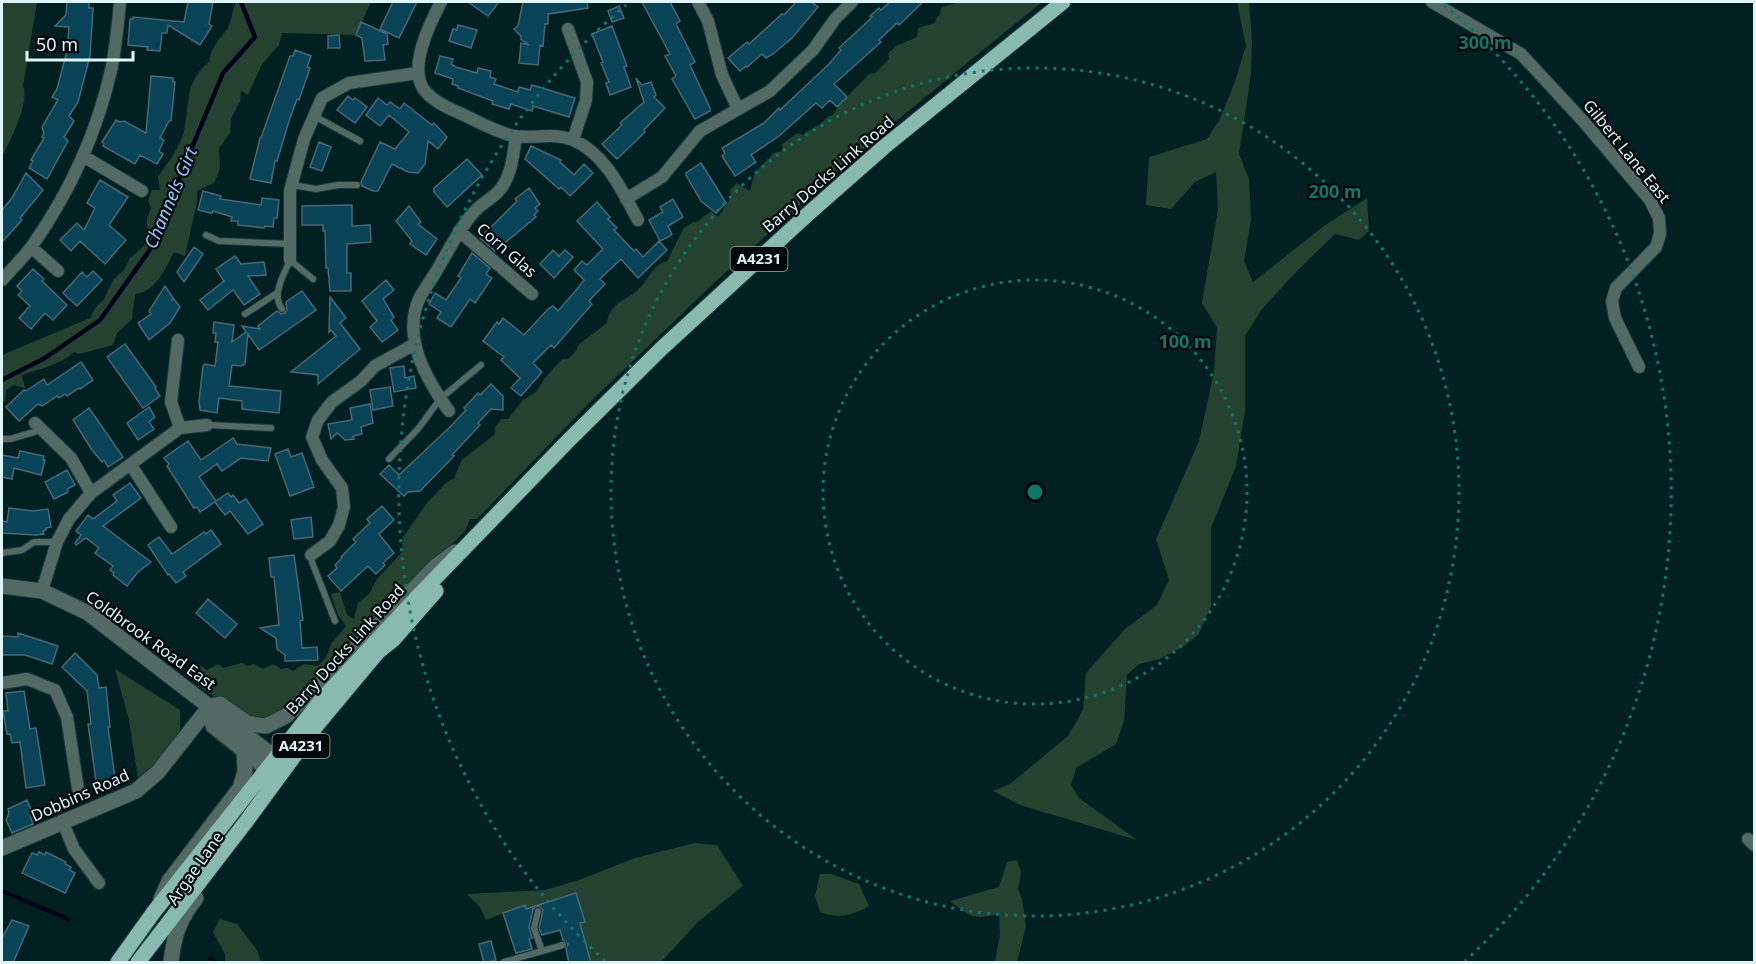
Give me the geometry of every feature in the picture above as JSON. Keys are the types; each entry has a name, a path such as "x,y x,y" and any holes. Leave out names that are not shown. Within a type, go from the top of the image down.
{"main road":[{"name":"Barry Docks Link Road","path":"140,962 241,829 276,767 323,698 475,538 645,364 751,266 884,147 1063,2"},
{"name":"Barry Docks Link Road","path":"122,959 157,908 276,767"}],"street":[{"path":"2,280 31,247 57,206 83,156 99,118 112,64 120,2"},
{"path":"441,2 419,57 418,73 424,90 436,101 492,129 516,136 548,135 573,140 597,155 638,220"},
{"path":"698,2 708,21 722,75 738,109"},
{"path":"626,199 662,177 700,131 770,91 813,50 835,19 852,2"},
{"name":"Gilbert Lane East","path":"1432,2 1521,54 1584,122 1650,200 1659,218 1660,234 1656,247 1616,288 1612,301 1615,318 1639,367"},
{"path":"568,29 587,82 586,100 573,140"},
{"path":"290,260 291,185 304,139 322,98 349,83 418,73"},
{"path":"449,411 426,375 415,344 412,324 420,297 459,231 476,210 499,191 512,168 516,136"},
{"path":"83,156 142,191"},
{"name":"Corn Glas","path":"459,231 532,294"},
{"path":"31,247 58,271"},
{"path":"178,340 171,402 180,428"},
{"path":"311,555 330,541 339,525 344,507 342,488 322,460 312,437 318,420 332,402 361,381 375,366 415,344"},
{"path":"42,591 57,542 69,519 91,493 180,428 207,425"},
{"path":"38,426 71,458 91,493"},
{"path":"131,465 171,527"},
{"name":"Coldbrook Road East","path":"210,706 220,704 247,723 258,725 266,726 286,717 436,566 475,538"},
{"name":"Coldbrook Road East","path":"2,586 42,591 88,613 210,706 276,767"},
{"path":"2,682 27,679 55,690 68,717 78,789"},
{"name":"Coldbrook Road East","path":"210,706 213,726 244,751 276,767"},
{"name":"Dobbins Road","path":"2,848 128,795 146,784 173,754 210,706"},
{"path":"157,908 169,881 240,788 244,771 244,751"},
{"path":"63,823 74,849 99,883"},
{"name":"Argae Lane","path":"171,963 179,922 235,847 241,829"},
{"path":"122,959 140,962"}],"lane":[{"path":"314,116 360,141"},
{"path":"291,185 316,189 338,185 357,185"},
{"path":"206,235 219,241 290,244"},
{"path":"282,309 277,302 277,293 290,260 313,279"},
{"path":"245,314 277,293"},
{"path":"388,459 418,429 440,399 481,365"},
{"path":"207,425 271,428"},
{"path":"2,439 10,439 38,426"},
{"path":"2,553 22,550 34,542 57,542"},
{"path":"311,555 335,621"},
{"path":"538,911 534,928 542,951"},
{"path":"504,963 563,945"}],"green space":[{"path":"2,2 37,2 23,86 22,112 2,157"},
{"path":"236,2 371,2 356,35 282,33 279,45 262,64 248,95 241,91 240,102 231,118 230,133 219,148 220,169 214,183 197,191 197,202 185,256 174,252 154,284 149,289 135,294 132,319 117,333 113,345 79,354 74,352 56,364 22,375 25,388 14,385 6,390 5,401 2,403 2,355 90,318 95,308 104,299 113,280 124,270 130,258 144,246 147,219 151,208 148,201 152,190 160,190 158,177 180,143 186,121 189,94 195,77 209,62 213,48 229,26"},
{"path":"957,2 1042,2 868,144 856,159 846,163 714,283 589,403 477,519 470,519 465,531 295,701 266,720 238,713 200,687 192,674 198,664 207,670 218,664 223,668 242,663 248,666 254,664 263,669 273,664 281,669 287,668 293,671 304,664 318,666 327,656 331,644 346,626 338,615 331,594 340,592 347,615 354,619 358,603 369,594 377,579 402,552 403,537 427,503 454,478 462,460 495,434 495,427 502,419 508,419 523,400 536,392 562,359 568,359 577,350 578,345 607,323 615,306 640,288 658,265 667,261 684,228 697,222 711,211 718,217 731,197 730,190 737,183 750,191 755,172 774,153 782,151 782,144 798,133 803,135 833,115 840,104 869,74 875,73 889,59 888,54 896,46 917,37 918,28 935,23 941,8"},
{"path":"1237,2 1249,2 1252,41 1251,74 1239,154 1249,179 1251,220 1244,261 1253,282 1324,226 1367,198 1369,231 1359,240 1335,234 1262,309 1245,336 1245,411 1236,466 1211,528 1211,607 1198,635 1183,647 1160,659 1139,664 1127,675 1124,721 1116,744 1076,768 1071,785 1079,798 1137,840 1020,805 993,791 1010,784 1068,736 1083,710 1086,673 1125,629 1157,605 1169,580 1156,539 1199,441 1214,372 1217,328 1202,303 1218,209 1216,172 1195,182 1171,209 1146,205 1149,157 1207,139 1219,121 1246,46"},
{"path":"115,669 180,710 180,730 163,756 138,778 129,720"},
{"path":"695,843 717,845 743,886 698,922 661,962 587,962 590,961 580,923 585,922 576,894 527,911 524,905 486,920 480,907 467,894 545,890 579,880 635,858"},
{"path":"1017,860 1021,871 1018,889 1026,926 1017,962 995,962 1000,934 999,914 984,917 973,916 950,901 999,887 1007,862"},
{"path":"820,874 831,874 859,884 869,906 845,915 820,912 815,896"},
{"path":"220,919 237,924 257,950 261,962 225,962 225,954 213,932"}],"building":[{"path":"67,2 89,2 89,8 93,8 90,56 78,102 69,116 74,121 64,137 68,141 47,179 29,168 44,138 42,127 58,100 52,97 57,89 67,51 69,27 55,26 66,15"},
{"path":"188,2 213,2 209,24 212,26 200,45 168,25 167,33 162,33 160,51 128,45 130,19 133,17 184,22"},
{"path":"393,2 417,2 399,38 380,29"},
{"path":"468,2 499,2 488,16"},
{"path":"523,2 587,2 588,8 548,14 548,24 545,24 538,65 519,63 521,43 529,45 514,29 518,26"},
{"path":"642,2 670,2 680,21 676,24 695,62 690,65 710,111 695,119 672,79 676,76 665,56 670,54"},
{"path":"796,2 811,2 818,7 792,38 773,54 766,58 762,54 740,71 728,58 747,42 749,44"},
{"path":"890,2 923,2 899,25 897,23 879,40 881,42 834,84 847,97 837,107 830,100 822,108 816,103 779,136 751,155 756,162 735,176 722,156 725,153 722,148 764,123 779,108 780,110 829,64 841,50 839,48 872,17 870,16"},
{"path":"619,6 624,18 612,22 608,11"},
{"path":"361,22 387,34 388,44 383,45 385,60 365,61 362,38 356,35"},
{"path":"458,25 477,30 471,48 449,41 453,29 457,30"},
{"path":"612,26 627,66 624,67 631,87 610,95 606,83 609,82 592,34"},
{"path":"339,35 340,48 328,48 328,36"},
{"path":"295,50 311,56 307,67 310,68 289,121 277,161 275,161 271,183 250,179 260,138 290,56 293,56"},
{"path":"440,56 453,59 451,64 456,67 477,73 478,68 491,71 490,77 496,79 494,84 518,92 519,87 530,90 532,85 575,98 569,117 533,106 532,111 511,104 509,109 492,104 493,101 458,88 452,84 453,79 435,73"},
{"path":"151,76 173,78 175,82 171,121 160,138 164,140 159,151 163,154 157,164 140,155 135,164 103,146 102,142 116,120 124,121 146,133"},
{"path":"636,78 642,85 651,82 656,95 654,97 665,108 644,130 645,132 617,159 602,144 622,125 620,123 644,102"},
{"path":"348,96 367,107 355,123 337,110"},
{"path":"378,98 387,105 390,102 400,109 404,103 432,125 434,123 447,137 438,149 428,141 425,164 418,173 408,172 392,164 378,191 373,191 362,186 361,182 380,142 395,149 409,132 389,115 380,126 366,115"},
{"path":"319,142 331,147 322,171 310,167"},
{"path":"531,146 561,160 560,162 574,175 584,164 593,173 570,196 525,159"},
{"path":"467,159 482,175 447,207 434,192 434,188"},
{"path":"701,163 726,203 716,213 701,201 686,175"},
{"path":"26,173 43,190 20,218 22,220 2,242 2,210 12,198"},
{"path":"100,180 128,197 109,225 126,240 105,264 80,241 71,251 60,240 77,223 84,230 95,208 87,203"},
{"path":"529,188 540,204 535,208 538,211 534,215 536,217 495,251 480,238 517,201 515,199"},
{"path":"203,191 221,196 220,199 261,205 262,198 279,200 277,218 274,218 273,227 238,225 238,221 231,221 232,217 213,211 210,213 198,210"},
{"path":"673,199 683,217 668,226 672,234 660,241 649,220 663,212 660,207"},
{"path":"597,202 617,228 614,230 634,251 636,249 643,257 659,241 667,250 638,278 621,259 600,279 605,284 589,301 592,304 554,348 551,345 533,363 542,372 521,396 511,388 520,378 501,360 504,357 483,341 497,322 499,324 503,318 524,335 548,309 553,306 558,311 578,288 584,280 574,270 582,261 587,265 603,249 577,221"},
{"path":"352,205 352,226 370,225 371,242 347,244 347,273 351,273 351,291 330,291 328,268 326,268 325,231 323,231 323,225 302,225 302,206"},
{"path":"409,206 421,222 418,224 437,239 426,255 410,244 412,241 396,221"},
{"path":"194,247 203,254 184,282 177,272"},
{"path":"553,250 559,256 565,250 573,257 554,278 540,264"},
{"path":"472,253 490,268 486,274 492,278 475,303 470,299 451,327 437,318 441,312 429,304 435,293 446,300 461,278 458,276"},
{"path":"235,256 241,264 264,262 266,275 248,276 260,294 244,305 233,290 208,310 200,300 224,281 216,269"},
{"path":"33,269 67,305 53,320 45,313 31,329 19,318 30,306 18,295 22,291 17,286"},
{"path":"93,271 102,280 77,306 63,293 82,272 87,277"},
{"path":"386,280 394,290 383,299 394,317 391,320 398,330 382,342 370,327 377,321 362,301"},
{"path":"165,286 172,300 174,299 180,307 170,323 149,340 138,323 151,314 149,311"},
{"path":"302,291 316,310 259,350 248,334 245,364 232,365 229,386 281,391 279,413 242,409 242,401 219,398 217,413 200,410 203,366 205,364 215,366 218,342 215,342 216,333 213,333 214,322 234,325 232,342 246,332 242,326 260,329 258,326 277,311 281,314 285,313 286,302"},
{"path":"330,297 346,318 340,323 360,349 318,384 318,375 291,372 336,336 331,330 329,332"},
{"path":"125,344 160,396 143,408 107,357"},
{"path":"81,362 93,380 80,389 67,396 65,394 59,398 57,396 42,406 38,404 19,421 6,407 24,390 26,391 44,379 47,385"},
{"path":"404,366 405,378 414,376 416,388 394,392 390,368"},
{"path":"491,384 503,396 503,410 491,409 478,423 480,425 452,455 454,456 420,491 408,492 404,496 380,474 389,465 399,475 450,427 478,393 480,395"},
{"path":"390,387 393,406 373,410 370,390"},
{"path":"370,404 373,423 361,427 362,434 353,436 354,439 345,440 337,433 331,439 328,424 352,420 350,408"},
{"path":"149,407 155,417 149,422 154,429 138,440 127,423"},
{"path":"89,408 123,457 108,467 104,460 102,462 92,450 73,420"},
{"path":"233,438 237,444 271,448 268,461 241,458 222,471 217,464 199,477 216,501 228,493 231,497 233,495 239,503 246,499 263,524 248,534 230,511 225,515 215,502 200,512 197,507 194,508 164,458 188,441 201,460"},
{"path":"288,449 291,457 302,453 314,487 290,496 275,454"},
{"path":"20,451 44,456 41,475 14,468 12,479 2,477 2,455 18,458"},
{"path":"67,470 75,485 67,489 68,492 54,499 45,482"},
{"path":"130,483 141,498 103,526 151,562 138,572 127,586 113,575 114,573 110,570 113,566 95,553 99,548 86,538 76,545 75,543 81,535 76,531 88,515 93,519 117,501 113,495"},
{"path":"382,506 394,520 379,534 394,553 383,563 385,565 376,574 368,566 341,591 328,576 337,568 335,565 341,557 356,542 353,539 370,523 367,519"},
{"path":"9,508 33,511 48,509 51,527 43,531 44,534 36,535 2,533 2,521 7,522"},
{"path":"311,517 313,537 294,539 291,520"},
{"path":"211,530 221,544 183,572 186,576 176,583 148,545 159,537 172,554 204,532 206,534"},
{"path":"294,555 303,620 300,621 302,648 317,647 318,660 285,661 285,655 277,649 276,638 260,628 279,625 274,577 271,577 269,558"},
{"path":"208,599 237,624 225,638 196,613"},
{"path":"18,633 58,646 52,664 25,655 2,655 2,636 18,637"},
{"path":"75,653 97,675 99,688 106,687 110,727 108,727 116,785 97,788 88,724 91,724 87,691 62,667"},
{"path":"24,691 30,729 36,728 45,785 26,788 20,742 12,743 10,734 7,734 3,711 8,711 6,693"},
{"path":"27,800 33,814 30,815 33,824 12,833 6,820 8,809"},
{"path":"39,852 45,855 46,852 66,862 65,864 71,867 69,870 75,873 65,893 22,873 32,853 37,855"},
{"path":"576,893 585,922 580,923 591,963 569,963 566,949 568,944 563,940 560,930 542,935 539,928 543,910 539,906 533,909 529,927 532,949 516,953 503,913 525,905 526,909"},
{"path":"12,920 29,926 13,963 2,963 2,938"},
{"path":"491,941 496,960 484,963 479,944"}],"waterway":[{"name":"Channels Girt","path":"2,380 45,358 100,320 149,251 223,73 255,37 241,2"},
{"path":"2,891 68,919"},
{"path":"211,959 215,962"}]}
